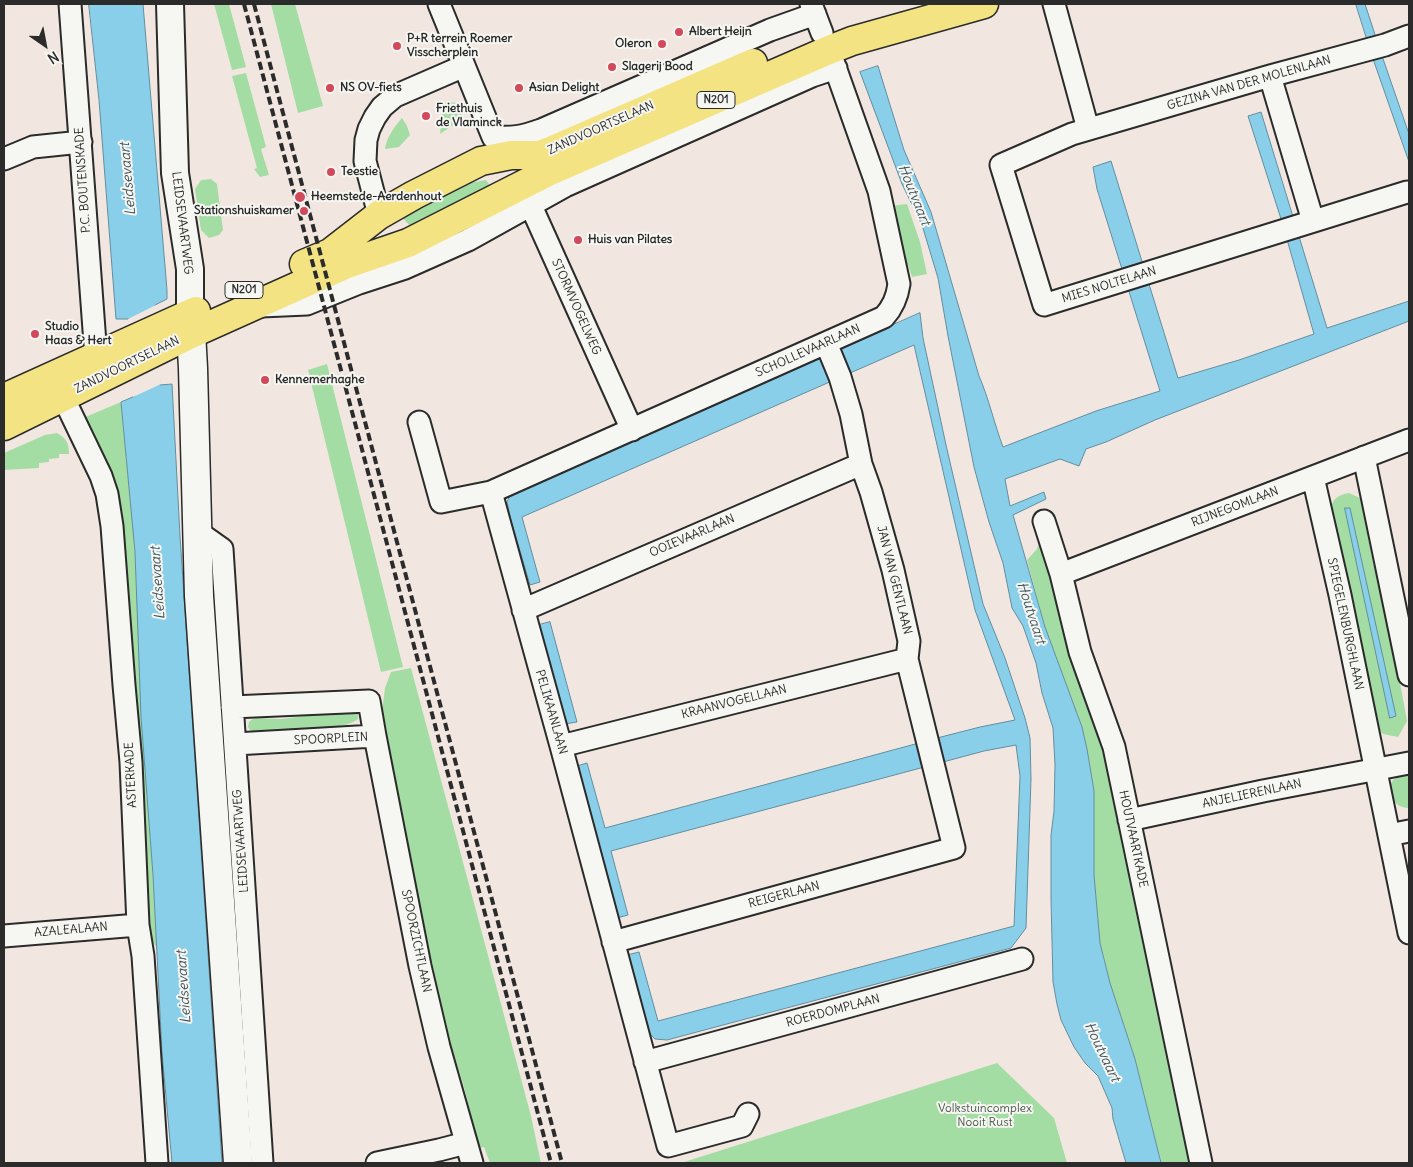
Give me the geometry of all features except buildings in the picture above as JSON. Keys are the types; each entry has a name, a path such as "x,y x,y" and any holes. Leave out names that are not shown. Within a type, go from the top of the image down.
{"main road":[{"name":"N201","path":"858,30 914,4"},
{"name":"N201","path":"858,30 979,4"},
{"name":"ZANDVOORTSELAAN","path":"4,426 66,404 130,352 190,324 330,253 379,215 481,161 511,155 540,155 823,34 858,30"},
{"name":"ZANDVOORTSELAAN","path":"190,324 253,306 347,264 408,243 523,197 548,172 823,34"},
{"path":"481,161 497,166 523,197"},
{"path":"379,215 384,231 391,239 408,243"},
{"name":"LEIDSEVAARTWEG","path":"190,324 193,368 199,596 238,1163"},
{"name":"ZANDVOORTSELAAN","path":"4,398 96,357 130,352"}],"street":[{"name":"P.C. BOUTENSKADE","path":"70,4 96,357"},
{"name":"LEIDSEVAARTWEG","path":"170,4 175,173 190,269 190,324"},
{"path":"379,215 365,160 366,140 375,117 382,107 395,96 464,66 439,4"},
{"path":"1054,4 1088,129"},
{"name":"ZANDVOORTSELAAN","path":"253,306 307,304 359,283 405,268 468,240 523,197 557,191 812,76 823,34 770,30 541,130 522,137 513,138 492,137 464,66"},
{"name":"SCHOLLEVAARLAAN","path":"491,492 827,347 884,317 892,309 899,284 879,191 823,34"},
{"name":"GEZINA VAN DER MOLENLAAN","path":"1001,165 1072,134 1270,76 1385,45 1409,36"},
{"path":"1270,76 1307,223"},
{"path":"4,159 33,147 80,142"},
{"name":"MIES NOLTELAAN","path":"1001,165 1044,305 1407,192"},
{"name":"STORMVOGELWEG","path":"523,197 632,430"},
{"name":"JAN VAN GENTLAAN","path":"827,347 840,377 851,414 861,464 871,492 895,579 909,641 907,659 954,848"},
{"name":"ASTERKADE","path":"66,404 101,476 107,494 112,526 131,762 138,925 143,956 157,1163"},
{"path":"419,422 441,502 491,492"},
{"name":"RIJNEGOMLAAN","path":"1061,574 1409,440"},
{"path":"1364,458 1405,633 1409,675"},
{"name":"OOIEVAARLAAN","path":"523,610 861,464"},
{"name":"SPIEGELENBURGHLAAN","path":"1313,477 1340,595 1375,770 1399,833"},
{"name":"PELIKAANLAAN","path":"491,492 668,1146 742,1126 748,1114"},
{"name":"HOUTVAARTKADE","path":"1044,521 1061,574 1080,652 1114,747 1200,1163"},
{"name":"LEIDSEVAARTWEG","path":"198,532 222,549 262,1163"},
{"name":"KRAANVOGELLAAN","path":"561,746 907,659"},
{"name":"SPOORPLEIN","path":"232,707 369,701 375,736 235,744"},
{"name":"SPOORZICHTLAAN","path":"375,736 438,1047 472,1163"},
{"name":"ANJELIERENLAAN","path":"1130,820 1263,791 1409,764"},
{"path":"1399,833 1398,885 1409,934"},
{"name":"REIGERLAAN","path":"613,942 954,848"},
{"name":"AZALEALAAN","path":"4,936 138,925"},
{"name":"ROERDOMPLAAN","path":"645,1062 1022,959"},
{"path":"377,1163 466,1143"}],"green space":[{"path":"214,4 229,4 246,67 232,70"},
{"path":"271,4 295,4 323,106 298,113"},
{"path":"246,73 266,147 261,149 269,175 260,177 254,169 257,168 232,76"},
{"path":"447,102 457,103 463,112 456,122 440,134 443,105"},
{"path":"402,118 410,135 399,147 385,149 391,132"},
{"path":"211,179 217,184 223,230 219,235 209,238 201,230 195,189 201,180"},
{"path":"486,180 491,187 463,207 410,226 401,216 464,184"},
{"path":"907,204 920,242 927,274 912,277 908,265 900,266 890,206"},
{"path":"327,364 403,667 381,672 308,370"},
{"path":"121,402 135,552 157,949 144,926 148,913 121,510 114,487 83,418"},
{"path":"57,433 66,441 69,454 59,454 59,458 39,463 39,468 4,470 4,453 45,435"},
{"path":"1349,493 1360,498 1395,655 1407,721 1398,737 1383,734 1380,731 1338,534 1332,514 1332,503 1335,499"},
{"path":"1041,537 1111,761 1194,1163 1161,1163 1135,1059 1110,983 1100,943 1094,875 1094,791 1087,749 1082,727 1045,627 1027,560 1037,549"},
{"path":"411,668 531,1116 541,1163 490,1163 484,1147 479,1148 464,1087 436,998 391,768 382,712 385,688 391,672"},
{"path":"350,710 357,711 358,719 338,727 252,733 248,727 249,722 255,718 281,719"},
{"path":"1409,774 1409,808 1393,801 1389,791 1392,781 1397,777"},
{"name":"Volkstuincomplex Nooit Rust","path":"997,1063 1054,1118 1067,1163 681,1163"}],"water":[{"name":"Leidsevaart","path":"89,4 143,4 167,290 167,299 155,305 160,385 172,384 180,536 222,1163 172,1163 162,1053 153,875 141,717 135,552 121,402 135,396 130,319 116,319 99,100"},
{"path":"1356,4 1365,4 1409,134 1409,162 1372,56"},
{"name":"Houtvaart","path":"878,66 904,150 931,212 979,376 1003,447 1096,411 1160,391 1097,189 1093,167 1111,161 1178,378 1239,360 1314,334 1282,222 1248,116 1261,112 1327,328 1409,301 1409,321 1155,420 1086,449 1079,466 1060,459 1005,479 1010,506 1044,492 1046,499 1013,515 1045,627 1082,727 1094,791 1094,875 1100,943 1110,983 1135,1059 1161,1163 1126,1163 1113,1119 1112,1108 1098,1076 1085,1063 1074,1047 1061,1020 1053,982 1051,835 1054,811 1055,765 1053,728 1042,693 1036,663 1023,626 1012,608 1003,563 989,522 974,467 938,278 922,225 902,184 860,72"},
{"path":"920,313 923,338 946,445 983,604 1005,658 1030,738 1031,779 1026,928 1011,948 667,1040 655,1039 648,1032 627,955 639,952 658,1021 1014,926 1020,776 1016,745 984,751 611,851 628,915 617,918 577,766 587,763 605,828 941,737 1015,720 975,610 914,345 522,517 540,582 530,585 507,502 510,495"},
{"path":"1345,508 1350,508 1396,716 1390,718"},
{"path":"550,622 577,722 565,724 539,625"}],"pier":[{"path":"156,305 161,384 133,397 128,319"}],"railway":[{"path":"244,4 551,1163"},
{"path":"254,4 562,1163"}],"place":[{"name":"Albert Heijn","path":"679,32"},
{"name":"Oleron","path":"662,44"},
{"name":"P+R terrein Roemer Visscherplein","path":"397,46"},
{"name":"Slagerij Bood","path":"612,67"},
{"name":"NS OV-fiets","path":"330,88"},
{"name":"Asian Delight","path":"519,88"},
{"name":"Friethuis de Vlaminck","path":"426,116"},
{"name":"Teestie","path":"331,172"},
{"name":"Heemstede-Aerdenhout","path":"300,197"},
{"name":"Stationshuiskamer","path":"304,211"},
{"name":"Huis van Pilates","path":"578,240"},
{"name":"Studio Haas & Hert","path":"35,334"},
{"name":"Kennemerhaghe","path":"265,380"}]}
